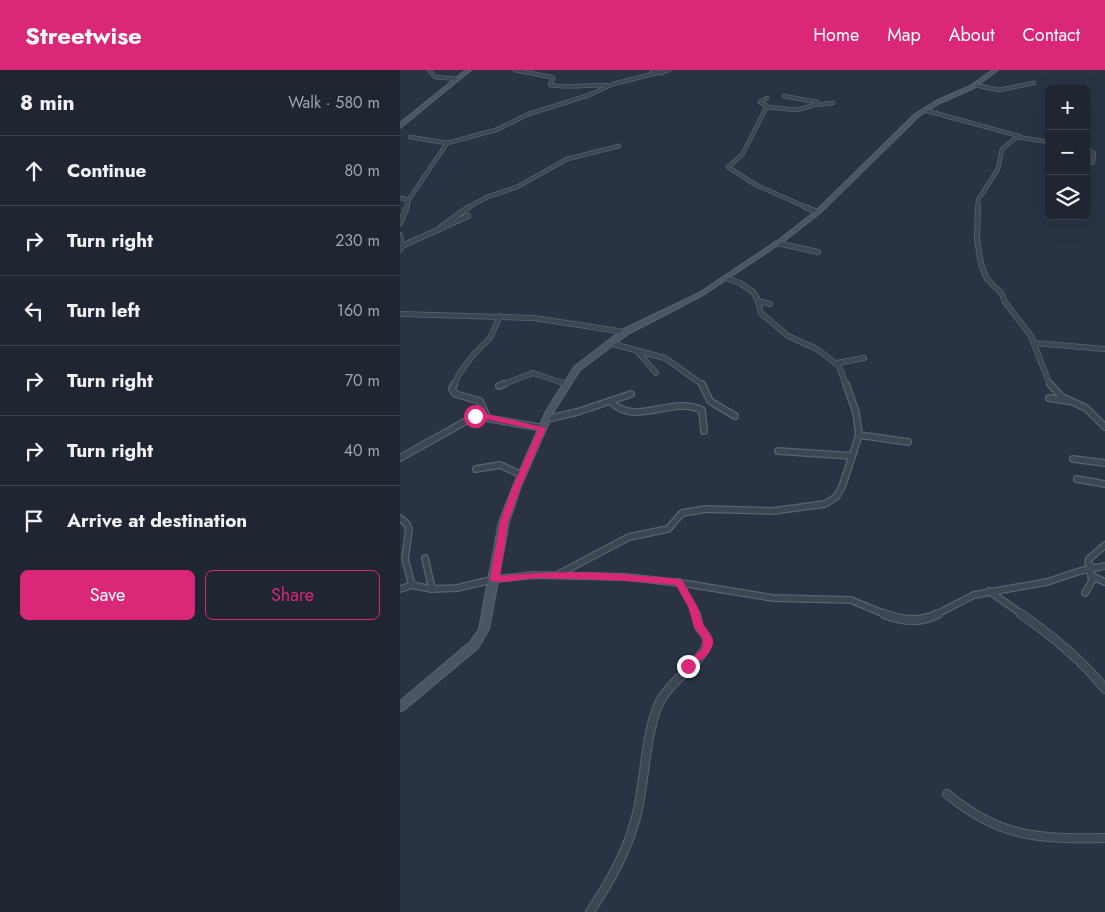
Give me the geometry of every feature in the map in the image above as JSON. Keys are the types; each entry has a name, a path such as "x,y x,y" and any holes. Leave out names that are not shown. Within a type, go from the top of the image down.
{"street":[{"path":"429,70 435,77 457,80"},
{"path":"400,126 469,70"},
{"path":"515,70 549,76 553,78 550,85 559,87 608,85 669,70"},
{"path":"652,70 662,73"},
{"path":"400,707 474,645 484,629 495,579 504,522 547,419 566,384 577,369 624,332 700,294 777,243 818,212 906,124 924,110 975,85 996,70"},
{"path":"975,85 999,90 1034,83"},
{"path":"410,137 446,143 467,140 507,126 529,114 589,96 608,85"},
{"path":"784,96 820,104"},
{"path":"767,98 760,102 766,106 797,110 833,103"},
{"path":"766,106 742,155 728,168 734,174 751,183 818,212"},
{"path":"924,110 1045,141"},
{"path":"1019,136 1002,149 998,169 978,200 977,239 981,264 987,279 1002,294 1005,302 1025,326 1034,343 1050,385 1062,397 1090,412 1105,427"},
{"path":"400,223 408,200 446,143"},
{"path":"441,227 471,205 487,197 517,187 567,160 619,146"},
{"path":"1090,152 1094,153 1094,163"},
{"path":"400,198 408,200"},
{"path":"400,235 401,248 441,227 468,216"},
{"path":"777,243 818,252"},
{"path":"557,576 628,537 668,530 682,513 706,508 773,512 832,501 842,487 860,436 856,412 837,363 817,349 788,336 762,313 753,292 746,286 725,278"},
{"path":"758,301 770,304"},
{"path":"400,314 534,318 624,332"},
{"path":"487,417 480,401 454,394 452,389 458,374 490,338 500,316"},
{"path":"609,343 638,352 658,355 672,362 704,386 710,401 735,416"},
{"path":"1034,343 1105,349"},
{"path":"638,352 656,373"},
{"path":"837,363 864,358"},
{"path":"499,386 533,373 566,384"},
{"path":"547,419 631,394"},
{"path":"1049,398 1075,403"},
{"path":"610,401 617,408 627,412 688,406 699,408 702,410 704,431"},
{"path":"400,458 475,416 543,428"},
{"path":"860,436 908,442"},
{"path":"778,451 852,456"},
{"path":"1073,459 1105,463"},
{"path":"476,469 499,464 508,466 522,475"},
{"path":"1077,480 1105,484"},
{"path":"400,518 409,529 405,559 413,585"},
{"path":"1085,593 1092,576 1088,563 1089,559 1105,545"},
{"path":"425,558 432,589"},
{"path":"400,589 413,585 432,589 457,588 495,579 534,575 627,577 678,582 773,598 851,600 889,616 912,621 930,618 974,595 1047,582 1091,568 1105,566"},
{"path":"1092,576 1105,582"},
{"path":"590,912 608,885 627,846 637,811 655,719 664,695 677,678 703,654 708,644 708,639 699,627 693,606 678,582"},
{"path":"989,591 1051,637 1088,669 1105,689"},
{"path":"947,794 978,818 1009,830 1046,838 1105,838"}],"route":[{"path":"475,416 543,428 517,486 504,522 495,579 534,575 627,577 678,582 693,606 699,627 708,639 706,651 688,666"}]}
